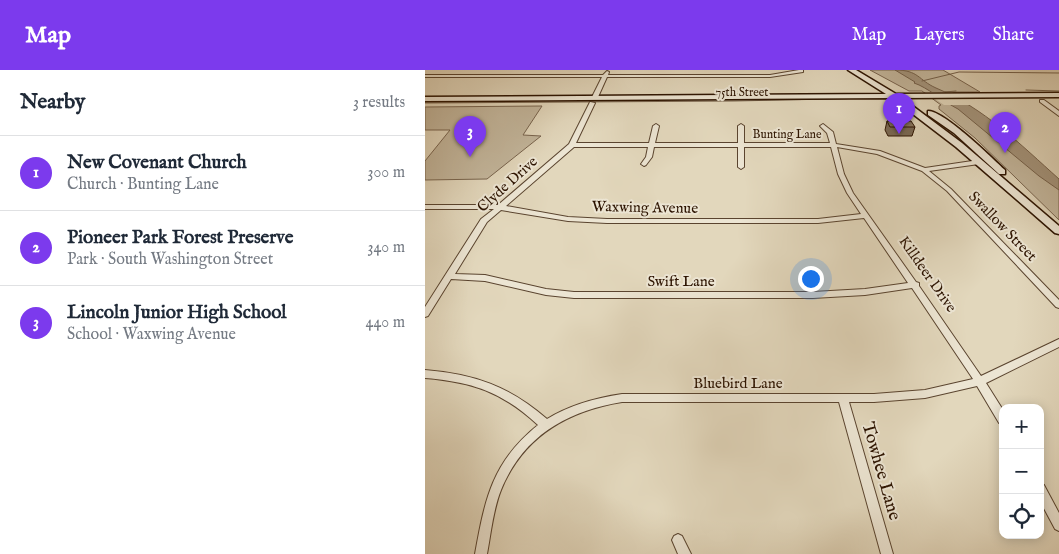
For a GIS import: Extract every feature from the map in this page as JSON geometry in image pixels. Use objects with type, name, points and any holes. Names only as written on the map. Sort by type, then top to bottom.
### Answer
[{"type":"main road","points":[[851,70],[895,96],[905,99]]},
{"type":"main road","points":[[864,70],[905,99],[1059,231]]},
{"type":"main road","points":[[870,96],[876,92],[871,82]]},
{"type":"main road","name":"75th Street","points":[[425,99],[905,99],[928,96],[1059,95]]},
{"type":"main road","name":"75th Street","points":[[425,104],[895,96]]},
{"type":"main road","name":"75th Street","points":[[905,99],[915,102],[1059,101]]},
{"type":"main road","points":[[915,102],[969,140],[1059,226]]},
{"type":"main road","points":[[934,114],[937,102]]},
{"type":"street","points":[[452,76],[458,70]]},
{"type":"street","name":"Clyde Drive","points":[[425,314],[484,221],[572,145],[608,70]]},
{"type":"street","points":[[425,76],[770,76],[801,71]]},
{"type":"street","points":[[1041,101],[1059,114]]},
{"type":"street","points":[[644,164],[649,157],[656,126]]},
{"type":"street","name":"Bunting Lane","points":[[741,126],[741,167]]},
{"type":"street","name":"Bunting Lane","points":[[823,126],[830,132],[833,145]]},
{"type":"street","name":"Bunting Lane","points":[[572,145],[833,145],[878,152],[924,170],[979,162]]},
{"type":"street","name":"Killdeer Drive","points":[[833,145],[842,178],[866,216],[916,284],[981,381],[999,413]]},
{"type":"street","name":"Swallow Street","points":[[924,170],[949,190],[1059,305]]},
{"type":"street","name":"Waxwing Avenue","points":[[425,207],[499,207],[568,219],[607,222],[818,221],[866,216]]},
{"type":"street","name":"Swift Lane","points":[[449,276],[485,278],[546,292],[574,295],[813,295],[865,292],[916,284]]},
{"type":"street","name":"Bluebird Lane","points":[[481,554],[491,504],[502,476],[516,453],[545,424],[563,413],[582,405],[610,399],[843,398],[925,394],[981,381],[1059,343]]},
{"type":"street","points":[[425,374],[454,376],[484,383],[513,398],[545,424]]},
{"type":"street","name":"Towhee Lane","points":[[843,398],[887,554]]},
{"type":"street","points":[[1043,494],[1059,525]]},
{"type":"street","points":[[678,540],[685,554]]},
{"type":"shaded area","points":[[870,70],[943,70],[980,92],[940,92],[1059,184],[1059,220],[975,138],[939,109],[941,105],[922,91],[909,91]]},
{"type":"shaded area","points":[[895,70],[903,70],[914,74],[986,116],[1059,179],[1059,190],[1039,176],[958,109]]},
{"type":"shaded area","points":[[878,98],[735,101],[425,103],[425,101]]},
{"type":"shaded area","points":[[542,106],[523,135],[541,136],[487,179],[425,180],[425,161],[450,130],[425,130],[425,107]]},
{"type":"pier","points":[[925,92],[952,92],[975,105],[944,105]]},
{"type":"building","points":[[887,121],[911,121],[915,127],[890,127]]},
{"type":"waterway","points":[[922,81],[959,72],[1059,73]]},
{"type":"waterway","points":[[1026,90],[1059,91]]},
{"type":"waterway","points":[[945,92],[956,91]]},
{"type":"place","name":"New Covenant Church","points":[[899,134]]},
{"type":"place","name":"Pioneer Park Forest Preserve","points":[[1005,153]]},
{"type":"place","name":"Lincoln Junior High School","points":[[470,157]]}]
